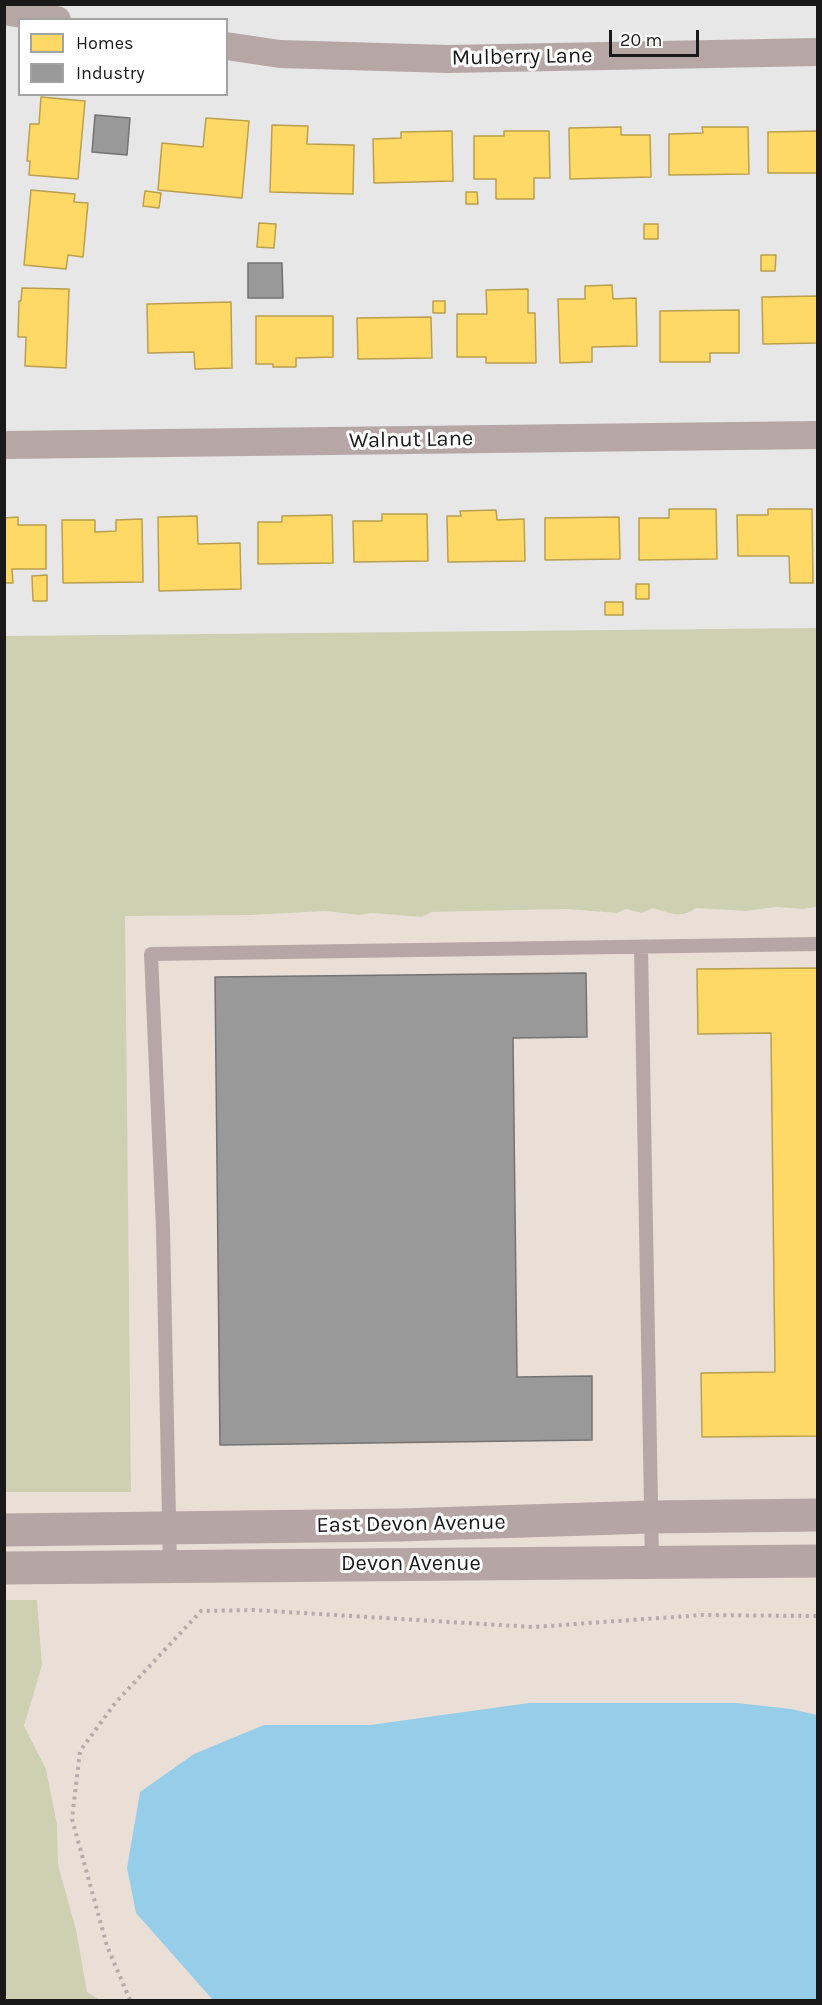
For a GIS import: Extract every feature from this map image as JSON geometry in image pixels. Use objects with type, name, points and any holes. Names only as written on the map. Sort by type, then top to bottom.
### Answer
[{"type":"main road","name":"East Devon Avenue","points":[[4,1530],[818,1515]]},
{"type":"main road","name":"Devon Avenue","points":[[4,1568],[818,1561]]},
{"type":"street","points":[[4,11],[45,18]]},
{"type":"street","name":"Mulberry Lane","points":[[228,46],[280,54],[448,59],[818,52]]},
{"type":"street","name":"Walnut Lane","points":[[4,445],[818,435]]},
{"type":"lane","points":[[170,1567],[163,1229],[151,954],[818,944]]},
{"type":"lane","points":[[641,947],[651,1562]]},
{"type":"path","points":[[130,2001],[107,1946],[72,1819],[80,1751],[116,1702],[201,1611],[252,1610],[533,1628],[702,1616],[818,1616]]},
{"type":"shaded area","points":[[652,907],[676,914],[687,914],[695,908],[746,911],[776,907],[803,909],[817,907],[817,2000],[100,2000],[87,1992],[76,1929],[58,1865],[57,1824],[46,1769],[24,1726],[42,1665],[37,1600],[5,1600],[5,1492],[131,1491],[124,915],[252,915],[325,911],[359,915],[371,913],[422,917],[431,912],[567,909],[616,913],[626,909],[642,913]]},
{"type":"green space","points":[[817,628],[817,907],[803,909],[776,907],[746,911],[696,908],[685,914],[669,913],[652,908],[642,913],[626,909],[616,913],[567,909],[431,912],[422,917],[371,913],[359,915],[325,911],[252,915],[125,916],[131,1492],[5,1492],[5,636]]},
{"type":"green space","points":[[5,1600],[37,1600],[42,1665],[24,1726],[46,1769],[57,1824],[58,1865],[76,1929],[87,1992],[100,2000],[5,2000]]},
{"type":"water","points":[[529,1703],[737,1703],[791,1709],[817,1715],[817,1999],[213,2000],[136,1913],[127,1868],[140,1792],[194,1754],[264,1725],[370,1725]]},
{"type":"building: Homes","points":[[41,97],[85,101],[78,179],[29,175],[30,161],[27,161],[30,124],[39,124]]},
{"type":"building: Homes","points":[[206,118],[249,121],[242,198],[158,190],[162,143],[203,147]]},
{"type":"building: Homes","points":[[272,125],[308,126],[307,144],[354,145],[353,194],[270,192]]},
{"type":"building: Homes","points":[[621,127],[621,135],[650,135],[651,177],[570,179],[569,128]]},
{"type":"building: Homes","points":[[702,127],[748,127],[749,174],[669,175],[669,134],[703,133]]},
{"type":"building: Homes","points":[[452,131],[453,181],[374,183],[373,139],[401,138],[401,132]]},
{"type":"building: Homes","points":[[504,131],[549,131],[550,178],[534,178],[534,199],[496,199],[496,179],[474,179],[474,136],[504,136]]},
{"type":"building: Homes","points":[[818,131],[818,173],[768,173],[768,132]]},
{"type":"building: Homes","points":[[31,190],[75,194],[74,202],[88,203],[83,257],[68,255],[66,269],[24,265]]},
{"type":"building: Homes","points":[[145,191],[161,193],[159,208],[143,206]]},
{"type":"building: Homes","points":[[466,192],[477,192],[478,204],[466,204]]},
{"type":"building: Homes","points":[[259,223],[276,224],[274,248],[257,247]]},
{"type":"building: Homes","points":[[644,224],[658,224],[658,239],[644,239]]},
{"type":"building: Homes","points":[[761,255],[776,255],[775,271],[761,271]]},
{"type":"building: Homes","points":[[612,285],[613,299],[636,298],[637,346],[592,347],[592,362],[560,363],[558,299],[585,299],[585,286]]},
{"type":"building: Homes","points":[[22,288],[69,289],[66,368],[25,366],[26,337],[18,337],[19,301],[21,301]]},
{"type":"building: Homes","points":[[528,289],[528,313],[535,313],[536,363],[486,363],[486,357],[457,357],[457,314],[487,314],[486,290]]},
{"type":"building: Homes","points":[[818,296],[818,343],[763,344],[762,297]]},
{"type":"building: Homes","points":[[433,301],[445,301],[445,313],[433,313]]},
{"type":"building: Homes","points":[[231,302],[232,368],[195,369],[194,352],[148,353],[147,304]]},
{"type":"building: Homes","points":[[739,310],[739,353],[710,353],[710,362],[660,362],[660,311]]},
{"type":"building: Homes","points":[[256,316],[333,316],[333,357],[296,358],[296,367],[256,364]]},
{"type":"building: Homes","points":[[431,317],[432,358],[358,359],[357,318]]},
{"type":"building: Homes","points":[[669,509],[716,509],[717,559],[639,560],[639,518],[669,518]]},
{"type":"building: Homes","points":[[768,509],[812,509],[813,583],[790,583],[789,556],[738,556],[737,515],[768,515]]},
{"type":"building: Homes","points":[[496,510],[497,520],[524,519],[525,561],[448,562],[447,516],[461,516],[460,511]]},
{"type":"building: Homes","points":[[382,514],[427,514],[428,561],[354,562],[353,521],[382,521]]},
{"type":"building: Homes","points":[[332,515],[333,563],[258,564],[258,522],[282,522],[282,516]]},
{"type":"building: Homes","points":[[197,516],[198,544],[240,543],[241,589],[159,591],[158,517]]},
{"type":"building: Homes","points":[[18,517],[18,525],[46,525],[46,569],[12,569],[13,583],[4,583],[4,518]]},
{"type":"building: Homes","points":[[619,517],[620,559],[545,560],[545,518]]},
{"type":"building: Homes","points":[[142,519],[143,582],[63,583],[62,520],[95,520],[95,532],[116,531],[116,520]]},
{"type":"building: Homes","points":[[47,575],[47,601],[33,601],[32,576]]},
{"type":"building: Homes","points":[[636,584],[649,584],[649,599],[636,599]]},
{"type":"building: Homes","points":[[605,602],[623,602],[623,615],[605,615]]},
{"type":"building: Homes","points":[[818,968],[818,1436],[702,1437],[701,1373],[775,1372],[771,1033],[698,1034],[697,969]]},
{"type":"building: Industry","points":[[95,115],[130,118],[127,155],[92,152]]},
{"type":"building: Industry","points":[[248,263],[282,263],[283,298],[248,298]]},
{"type":"building: Industry","points":[[586,973],[587,1037],[513,1038],[517,1377],[592,1376],[592,1440],[220,1445],[215,977]]}]
